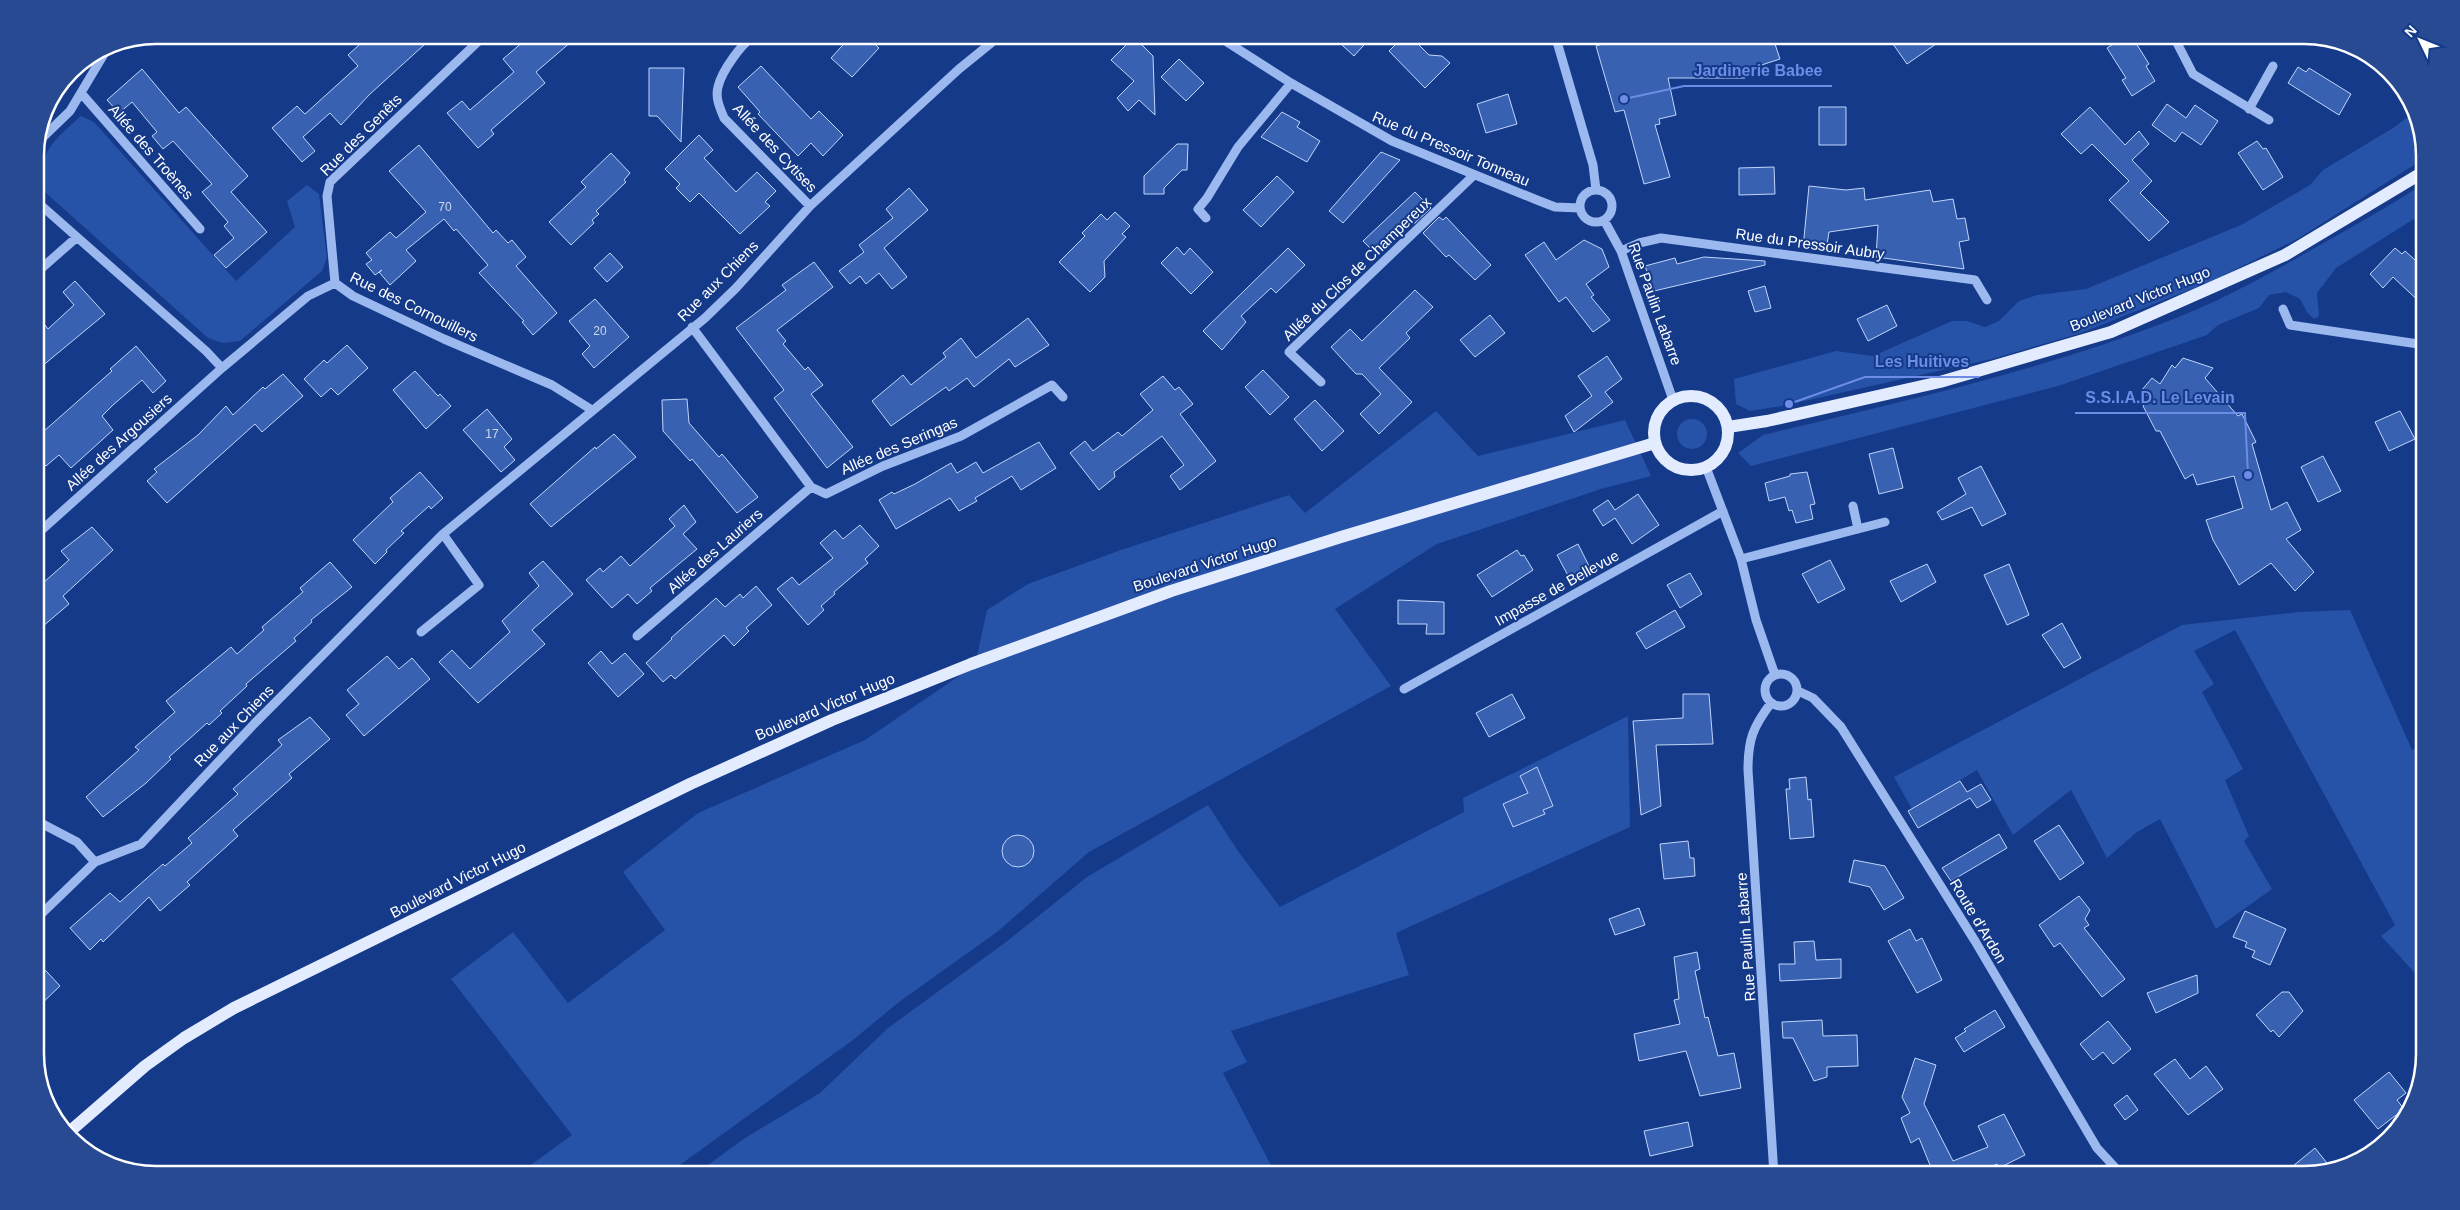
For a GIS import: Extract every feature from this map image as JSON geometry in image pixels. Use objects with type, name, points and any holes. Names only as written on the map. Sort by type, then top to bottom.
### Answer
[{"type":"main road","name":"Boulevard Victor Hugo","points":[[1728,427],[1767,421],[1940,382],[2044,354],[2111,332],[2285,255],[2416,176]]},
{"type":"main road","points":[[1685,396],[1700,396],[1711,401],[1723,413],[1728,427],[1726,446],[1718,459],[1706,467],[1687,470],[1670,464],[1661,456],[1655,442],[1654,431],[1657,418],[1663,408],[1673,400],[1685,396]]},
{"type":"main road","name":"Boulevard Victor Hugo","points":[[73,1129],[145,1066],[184,1038],[234,1008],[690,784],[832,720],[971,664],[1171,591],[1655,442]]},
{"type":"street","name":"Rue des Genêts","points":[[334,283],[327,196],[330,182],[476,44]]},
{"type":"street","name":"Allée des Cytises","points":[[745,44],[722,76],[717,88],[718,104],[724,118],[810,206]]},
{"type":"street","name":"Rue aux Chiens","points":[[44,911],[95,862],[141,844],[254,724],[443,534],[692,328],[736,288],[810,206],[990,44]]},
{"type":"street","name":"Rue du Pressoir Tonneau","points":[[1230,44],[1291,83],[1392,141],[1555,206],[1580,208]]},
{"type":"street","points":[[1558,44],[1593,165],[1596,190]]},
{"type":"street","points":[[2178,44],[2193,74],[2249,110],[2269,120]]},
{"type":"street","points":[[47,134],[70,111],[102,58]]},
{"type":"street","points":[[2249,110],[2273,66]]},
{"type":"street","points":[[1206,218],[1198,209],[1207,198],[1238,147],[1291,83]]},
{"type":"street","name":"Allée des Troènes","points":[[81,93],[200,229]]},
{"type":"street","name":"Allée du Clos de Champereux","points":[[1321,382],[1289,352],[1474,175]]},
{"type":"street","points":[[1596,190],[1605,193],[1611,202],[1610,212],[1604,220],[1589,221],[1580,208],[1582,198],[1585,194],[1596,190]]},
{"type":"street","points":[[44,208],[206,351],[222,368]]},
{"type":"street","name":"Rue Paulin Labarre","points":[[1604,220],[1621,251],[1673,400]]},
{"type":"street","points":[[44,266],[76,238]]},
{"type":"street","name":"Rue du Pressoir Aubry","points":[[1621,251],[1639,243],[1661,238],[1975,280],[1987,300]]},
{"type":"street","name":"Rue des Cornouillers","points":[[222,368],[308,296],[334,283],[353,296],[444,339],[552,385],[592,410]]},
{"type":"street","points":[[2283,309],[2290,325],[2416,344]]},
{"type":"street","points":[[692,328],[811,487]]},
{"type":"street","name":"Allée des Argousiers","points":[[44,528],[222,368]]},
{"type":"street","name":"Allée des Seringas","points":[[811,487],[826,494],[883,466],[961,436],[1052,385],[1063,397]]},
{"type":"street","points":[[1706,467],[1741,559],[1756,620],[1775,675]]},
{"type":"street","name":"Allée des Lauriers","points":[[637,636],[811,487]]},
{"type":"street","points":[[1853,506],[1858,529]]},
{"type":"street","name":"Impasse de Bellevue","points":[[1404,689],[1723,511]]},
{"type":"street","points":[[1741,559],[1886,522]]},
{"type":"street","points":[[421,632],[479,585],[443,534]]},
{"type":"street","points":[[1784,673],[1793,678],[1798,691],[1790,704],[1781,706],[1771,703],[1765,690],[1767,681],[1775,675],[1784,673]]},
{"type":"street","name":"Route d'Ardon","points":[[1798,691],[1813,698],[1841,727],[1975,941],[2097,1148],[2114,1166]]},
{"type":"street","name":"Rue Paulin Labarre","points":[[1771,703],[1752,730],[1748,747],[1748,770],[1773,1166]]},
{"type":"street","points":[[44,825],[77,842],[95,862]]},
{"type":"shaded area","points":[[81,116],[94,122],[236,281],[295,227],[287,201],[307,185],[319,194],[327,257],[322,271],[240,341],[222,343],[208,338],[46,193],[44,187],[44,159],[63,132]]},
{"type":"shaded area","points":[[2409,116],[2414,134],[2416,164],[2299,238],[2212,281],[2081,333],[1992,359],[1782,406],[1750,411],[1736,404],[1734,379],[1836,351],[1873,356],[1952,321],[1967,321],[1985,327],[1999,321],[2019,301],[2037,295],[2086,289],[2241,225],[2310,185],[2323,170],[2393,128]]},
{"type":"shaded area","points":[[2416,188],[2416,218],[2336,268],[2317,293],[2319,316],[2314,319],[2307,312],[2300,299],[2286,292],[2269,295],[2259,308],[2218,325],[2207,335],[2058,386],[1751,466],[1738,453],[1763,435],[1916,398],[2017,371],[2117,340],[2185,315],[2276,270]]},
{"type":"shaded area","points":[[1436,411],[1478,456],[1625,420],[1651,476],[1601,489],[1437,544],[1335,609],[1391,686],[1089,852],[997,932],[899,1002],[853,1040],[678,1166],[529,1166],[572,1135],[451,979],[513,932],[568,1003],[665,930],[623,872],[698,813],[865,740],[975,665],[987,610],[1028,584],[1121,550],[1289,495],[1305,513]]},
{"type":"shaded area","points":[[1692,419],[1703,423],[1707,434],[1703,445],[1692,449],[1681,445],[1677,434],[1681,423]]},
{"type":"shaded area","points":[[2350,610],[2412,750],[2416,748],[2416,974],[2381,936],[2395,925],[2235,630],[2194,651],[2214,684],[2202,692],[2243,769],[2225,780],[2249,836],[2244,841],[2272,889],[2216,929],[2160,819],[2137,832],[2107,858],[2071,790],[2013,835],[1977,770],[1912,809],[1894,777],[2182,625],[2299,612]]},
{"type":"shaded area","points":[[1628,716],[1630,827],[1396,933],[1409,975],[1231,1031],[1247,1062],[1223,1073],[1271,1166],[706,1166],[745,1138],[820,1093],[888,1028],[1006,942],[1087,877],[1208,805],[1238,851],[1280,907],[1464,812],[1463,798]]},
{"type":"building","points":[[360,44],[425,44],[370,94],[341,125],[330,113],[303,137],[315,151],[302,162],[272,128],[297,106],[305,114],[358,66],[348,55]]},
{"type":"building","points":[[520,44],[569,44],[536,72],[545,83],[491,130],[494,134],[478,148],[447,113],[462,101],[470,110],[514,72],[503,59]]},
{"type":"building","points":[[844,44],[875,44],[879,48],[852,77],[831,58]]},
{"type":"building","points":[[1127,44],[1141,44],[1153,56],[1155,115],[1139,100],[1128,111],[1117,98],[1134,81],[1111,60]]},
{"type":"building","points":[[1341,44],[1365,44],[1354,56]]},
{"type":"building","points":[[1396,44],[1418,44],[1429,55],[1442,56],[1450,63],[1425,88],[1389,51]]},
{"type":"building","points":[[1603,44],[1775,44],[1780,59],[1743,71],[1745,78],[1668,78],[1676,115],[1659,119],[1660,124],[1655,125],[1670,177],[1644,184],[1624,110],[1615,112],[1596,46]]},
{"type":"building","points":[[1893,44],[1936,44],[1907,64]]},
{"type":"building","points":[[2113,44],[2137,44],[2149,64],[2146,66],[2155,81],[2132,96],[2122,80],[2126,78],[2107,48]]},
{"type":"building","points":[[1179,59],[1204,83],[1186,101],[1161,77]]},
{"type":"building","points":[[761,66],[811,119],[819,111],[843,135],[823,156],[811,143],[798,156],[758,114],[760,112],[738,87]]},
{"type":"building","points":[[2298,67],[2306,72],[2309,68],[2351,94],[2339,115],[2288,83]]},
{"type":"building","points":[[649,68],[684,68],[681,142],[657,116],[649,116]]},
{"type":"building","points":[[142,69],[179,113],[186,107],[248,176],[231,192],[267,232],[226,268],[214,255],[234,238],[224,226],[228,222],[202,192],[212,184],[173,141],[163,149],[152,136],[157,132],[132,102],[119,113],[107,100]]},
{"type":"building","points":[[1508,94],[1517,124],[1486,133],[1477,104]]},
{"type":"building","points":[[2167,104],[2186,118],[2195,105],[2218,121],[2201,145],[2182,132],[2175,142],[2152,125]]},
{"type":"building","points":[[1819,107],[1846,107],[1846,145],[1819,145]]},
{"type":"building","points":[[2090,107],[2125,145],[2139,131],[2149,144],[2132,160],[2152,181],[2140,193],[2169,222],[2149,241],[2109,200],[2129,181],[2092,144],[2081,154],[2061,134]]},
{"type":"building","points":[[1282,112],[1300,122],[1297,127],[1320,141],[1307,162],[1261,137]]},
{"type":"building","points":[[699,135],[713,150],[704,158],[736,192],[757,172],[776,191],[765,202],[770,206],[740,234],[699,193],[690,202],[676,188],[680,184],[665,169]]},
{"type":"building","points":[[2257,141],[2263,149],[2266,148],[2283,177],[2263,190],[2238,153]]},
{"type":"building","points":[[1177,144],[1188,144],[1187,170],[1182,170],[1164,188],[1164,194],[1144,194],[1144,176]]},
{"type":"building","points":[[419,145],[493,233],[496,230],[508,243],[512,240],[526,257],[516,266],[557,313],[533,335],[522,322],[524,321],[479,273],[488,265],[456,229],[454,231],[444,219],[406,250],[416,261],[390,285],[379,272],[375,275],[366,264],[372,260],[366,253],[390,232],[396,238],[426,212],[389,171]]},
{"type":"building","points":[[1381,152],[1400,160],[1343,223],[1329,211]]},
{"type":"building","points":[[611,153],[630,173],[624,180],[626,182],[596,211],[599,214],[592,220],[594,223],[571,245],[549,222],[586,187],[581,182]]},
{"type":"building","points":[[1774,167],[1775,194],[1739,195],[1739,168]]},
{"type":"building","points":[[1277,176],[1294,192],[1261,227],[1243,210]]},
{"type":"building","points":[[1809,186],[1846,190],[1864,188],[1865,200],[1930,190],[1933,202],[1953,199],[1957,219],[1965,218],[1969,240],[1959,242],[1964,269],[1876,257],[1878,225],[1829,232],[1826,251],[1803,248]]},
{"type":"building","points":[[909,188],[928,210],[884,248],[907,277],[892,289],[879,273],[866,284],[860,276],[850,284],[839,271],[864,252],[859,245],[893,218],[886,209]]},
{"type":"building","points":[[1415,192],[1431,208],[1414,224],[1411,221],[1407,225],[1404,221],[1376,254],[1363,241]]},
{"type":"building","points":[[1115,212],[1130,226],[1122,234],[1126,237],[1104,261],[1105,277],[1090,292],[1059,262],[1085,236],[1082,233],[1101,214],[1107,220]]},
{"type":"building","points":[[1439,217],[1443,220],[1446,217],[1491,265],[1475,280],[1449,255],[1446,257],[1423,233]]},
{"type":"building","points":[[1584,240],[1602,249],[1609,267],[1586,284],[1594,295],[1591,297],[1610,320],[1593,332],[1566,297],[1559,302],[1525,255],[1544,242],[1556,260]]},
{"type":"building","points":[[1177,247],[1184,255],[1190,248],[1213,272],[1191,294],[1161,263]]},
{"type":"building","points":[[1288,248],[1305,265],[1276,293],[1271,288],[1241,316],[1246,322],[1222,350],[1203,331]]},
{"type":"building","points":[[2395,248],[2402,254],[2405,251],[2416,261],[2416,299],[2393,277],[2383,288],[2370,274]]},
{"type":"building","points":[[610,253],[623,267],[607,282],[594,268]]},
{"type":"building","points":[[1704,257],[1765,261],[1765,265],[1654,291],[1645,266],[1675,258],[1677,264]]},
{"type":"building","points":[[814,262],[833,287],[777,330],[786,341],[783,344],[805,370],[808,367],[823,385],[811,394],[853,447],[827,468],[774,398],[784,390],[736,328],[786,290],[782,285]]},
{"type":"building","points":[[75,281],[105,314],[44,365],[44,326],[48,329],[74,305],[63,292]]},
{"type":"building","points":[[1765,286],[1771,308],[1755,312],[1748,291]]},
{"type":"building","points":[[1415,290],[1433,307],[1406,333],[1410,338],[1379,368],[1412,402],[1379,434],[1360,414],[1381,394],[1362,374],[1356,374],[1331,347],[1350,329],[1362,341]]},
{"type":"building","points":[[595,299],[629,337],[594,368],[582,354],[590,346],[569,321]]},
{"type":"building","points":[[1887,305],[1897,326],[1868,341],[1857,319]]},
{"type":"building","points":[[1490,315],[1505,333],[1475,357],[1460,340]]},
{"type":"building","points":[[1028,318],[1049,345],[1015,367],[1009,359],[974,387],[967,378],[949,391],[946,387],[891,426],[872,401],[903,375],[911,385],[946,357],[943,353],[961,338],[976,358]]},
{"type":"building","points":[[347,345],[368,368],[338,395],[331,388],[321,397],[304,379],[324,360],[327,363]]},
{"type":"building","points":[[136,346],[166,381],[153,393],[142,380],[113,405],[102,416],[113,430],[71,468],[59,455],[46,466],[44,464],[44,431],[112,371],[110,369]]},
{"type":"building","points":[[1607,356],[1622,379],[1605,392],[1613,402],[1574,432],[1565,416],[1592,396],[1578,376]]},
{"type":"building","points":[[2183,358],[2213,368],[2205,378],[2238,416],[2242,414],[2256,442],[2252,444],[2271,510],[2287,502],[2301,530],[2286,539],[2314,572],[2295,591],[2271,563],[2239,585],[2213,540],[2206,520],[2243,508],[2234,476],[2197,485],[2193,474],[2185,479],[2160,431],[2156,431],[2143,406],[2150,398],[2141,391],[2152,378],[2160,384],[2172,365],[2175,368]]},
{"type":"building","points":[[1263,370],[1289,397],[1270,415],[1245,387]]},
{"type":"building","points":[[415,371],[438,396],[440,394],[451,406],[426,429],[393,390]]},
{"type":"building","points":[[283,374],[303,396],[262,432],[255,424],[167,503],[147,481],[157,472],[154,469],[198,435],[226,406],[233,415],[263,387],[265,389]]},
{"type":"building","points":[[1163,376],[1175,390],[1179,387],[1193,404],[1180,414],[1216,461],[1180,490],[1170,476],[1184,465],[1162,436],[1114,472],[1115,477],[1099,490],[1070,453],[1085,441],[1093,451],[1118,432],[1122,436],[1153,410],[1140,394]]},
{"type":"building","points":[[687,399],[689,423],[719,457],[722,454],[758,497],[737,513],[692,459],[690,461],[663,431],[662,400]]},
{"type":"building","points":[[1315,400],[1344,431],[1322,451],[1294,419]]},
{"type":"building","points":[[487,409],[512,439],[504,447],[515,460],[501,472],[463,430]]},
{"type":"building","points":[[2400,411],[2415,439],[2389,451],[2375,422]]},
{"type":"building","points":[[614,434],[636,457],[551,527],[530,504],[595,447],[596,449]]},
{"type":"building","points":[[1039,442],[1056,468],[1021,490],[1012,476],[975,498],[977,501],[959,511],[950,498],[896,529],[879,500],[892,492],[894,494],[915,484],[951,463],[957,473],[976,462],[983,473]]},
{"type":"building","points":[[1893,448],[1903,488],[1879,494],[1869,454]]},
{"type":"building","points":[[2323,456],[2341,491],[2318,502],[2301,467]]},
{"type":"building","points":[[1981,466],[2006,514],[1982,526],[1972,507],[1942,520],[1937,512],[1966,494],[1958,478]]},
{"type":"building","points":[[420,472],[443,498],[431,509],[429,506],[401,531],[404,533],[386,550],[387,552],[375,564],[353,540],[393,502],[390,498]]},
{"type":"building","points":[[1807,472],[1815,504],[1810,505],[1813,519],[1796,523],[1792,510],[1789,511],[1785,497],[1769,501],[1765,483],[1790,476],[1790,474]]},
{"type":"building","points":[[1638,494],[1659,525],[1632,544],[1615,518],[1603,526],[1593,510],[1608,500],[1615,510]]},
{"type":"building","points":[[684,505],[696,522],[683,534],[697,549],[650,588],[652,591],[637,604],[628,594],[612,608],[586,580],[600,568],[603,572],[621,556],[630,566],[675,526],[669,519]]},
{"type":"building","points":[[860,525],[879,546],[865,559],[868,563],[834,592],[835,594],[821,606],[824,610],[808,625],[777,589],[792,577],[799,585],[833,558],[820,543],[835,530],[843,539]]},
{"type":"building","points":[[92,527],[113,550],[63,596],[69,604],[44,625],[44,582],[69,560],[61,551]]},
{"type":"building","points":[[1578,544],[1592,572],[1572,583],[1557,555]]},
{"type":"building","points":[[1517,550],[1521,556],[1524,555],[1533,570],[1492,597],[1477,575]]},
{"type":"building","points":[[1830,560],[1845,589],[1818,603],[1802,574]]},
{"type":"building","points":[[543,561],[573,594],[532,630],[545,644],[478,703],[439,662],[452,650],[470,669],[510,632],[502,621],[539,586],[529,573]]},
{"type":"building","points":[[330,562],[352,587],[311,620],[312,622],[294,638],[296,641],[246,684],[247,686],[220,711],[222,713],[209,725],[207,723],[169,757],[171,759],[146,783],[103,817],[86,797],[139,750],[135,747],[175,712],[166,701],[231,647],[237,654],[264,630],[262,627],[303,592],[300,588]]},
{"type":"building","points":[[1927,564],[1936,582],[1901,602],[1890,581]]},
{"type":"building","points":[[2009,564],[2029,615],[2007,625],[1984,575]]},
{"type":"building","points":[[1690,573],[1702,594],[1680,608],[1667,585]]},
{"type":"building","points":[[756,586],[772,605],[746,628],[749,631],[734,646],[724,635],[675,679],[671,675],[663,682],[646,663],[716,598],[725,607],[740,594],[743,598]]},
{"type":"building","points":[[1398,600],[1444,602],[1444,634],[1426,634],[1427,624],[1398,624]]},
{"type":"building","points":[[1675,610],[1685,627],[1646,649],[1636,633]]},
{"type":"building","points":[[2062,623],[2081,658],[2064,668],[2042,635]]},
{"type":"building","points":[[601,651],[612,664],[625,653],[644,674],[618,697],[588,663]]},
{"type":"building","points":[[387,656],[399,669],[412,658],[430,679],[364,736],[346,715],[359,704],[347,690]]},
{"type":"building","points":[[1512,694],[1525,718],[1489,737],[1476,713]]},
{"type":"building","points":[[1683,694],[1709,694],[1713,744],[1656,745],[1661,806],[1641,815],[1633,721],[1683,718]]},
{"type":"building","points":[[310,717],[330,739],[289,774],[292,778],[233,830],[238,836],[187,882],[190,885],[160,911],[149,897],[103,942],[101,939],[90,950],[70,928],[110,893],[120,902],[163,864],[165,866],[192,843],[188,838],[238,794],[233,789],[282,745],[278,740]]},
{"type":"building","points":[[1537,767],[1553,806],[1543,810],[1545,814],[1513,827],[1503,804],[1528,793],[1520,776]]},
{"type":"building","points":[[1806,777],[1808,800],[1811,799],[1814,837],[1790,839],[1786,789],[1790,789],[1789,779]]},
{"type":"building","points":[[1960,781],[1967,792],[1981,784],[1991,800],[1977,808],[1970,798],[1918,828],[1908,811]]},
{"type":"building","points":[[2059,825],[2084,863],[2060,880],[2034,841]]},
{"type":"building","points":[[1999,834],[2007,848],[1951,881],[1942,868]]},
{"type":"building","points":[[1018,835],[1024,836],[1029,840],[1033,845],[1033,857],[1029,862],[1024,866],[1018,867],[1012,866],[1007,862],[1003,857],[1002,851],[1003,845],[1007,840],[1012,836]]},
{"type":"building","points":[[1688,841],[1690,858],[1694,858],[1695,876],[1664,879],[1660,844]]},
{"type":"building","points":[[1854,860],[1885,866],[1904,898],[1884,910],[1870,887],[1849,882]]},
{"type":"building","points":[[2079,896],[2090,910],[2085,919],[2089,925],[2084,928],[2125,979],[2102,997],[2060,943],[2054,947],[2039,925]]},
{"type":"building","points":[[1639,908],[1645,925],[1615,935],[1609,919]]},
{"type":"building","points":[[2245,911],[2286,929],[2270,965],[2252,957],[2255,951],[2245,947],[2247,942],[2233,937]]},
{"type":"building","points":[[1910,929],[1916,941],[1922,938],[1942,980],[1917,993],[1888,941]]},
{"type":"building","points":[[1814,941],[1816,960],[1841,959],[1841,978],[1780,981],[1779,964],[1795,964],[1794,942]]},
{"type":"building","points":[[1697,952],[1700,969],[1695,971],[1705,1018],[1708,1017],[1718,1056],[1734,1053],[1741,1088],[1700,1096],[1686,1051],[1639,1061],[1634,1034],[1680,1024],[1674,1000],[1679,999],[1674,957]]},
{"type":"building","points":[[44,969],[60,986],[44,1001]]},
{"type":"building","points":[[2197,975],[2198,993],[2156,1013],[2147,993]]},
{"type":"building","points":[[2282,992],[2289,992],[2303,1011],[2279,1037],[2273,1030],[2271,1032],[2256,1015]]},
{"type":"building","points":[[1995,1010],[2005,1027],[1964,1052],[1955,1038],[1966,1031],[1964,1029]]},
{"type":"building","points":[[1822,1020],[1823,1036],[1857,1035],[1858,1066],[1827,1067],[1827,1077],[1814,1081],[1793,1038],[1783,1038],[1782,1022]]},
{"type":"building","points":[[2108,1021],[2131,1049],[2113,1064],[2103,1052],[2093,1060],[2080,1044]]},
{"type":"building","points":[[1915,1058],[1936,1065],[1924,1104],[1953,1161],[1988,1147],[1978,1126],[2004,1114],[2025,1155],[2003,1166],[1998,1166],[1997,1164],[1992,1166],[1930,1166],[1919,1138],[1911,1143],[1901,1118],[1910,1113],[1902,1097]]},
{"type":"building","points":[[2175,1059],[2190,1079],[2206,1066],[2223,1089],[2188,1115],[2154,1074]]},
{"type":"building","points":[[2389,1072],[2406,1093],[2397,1100],[2403,1107],[2399,1113],[2378,1129],[2354,1100]]},
{"type":"building","points":[[2127,1095],[2138,1110],[2125,1120],[2114,1105]]},
{"type":"building","points":[[1688,1122],[1693,1146],[1650,1156],[1644,1131]]},
{"type":"building","points":[[2315,1148],[2327,1163],[2319,1165],[2293,1166]]},
{"type":"place","name":"Jardinerie Babee","points":[[1624,99]]},
{"type":"place","name":"Les Huitives","points":[[1789,404]]},
{"type":"place","name":"S.S.I.A.D. Le Levain","points":[[2248,475]]}]
